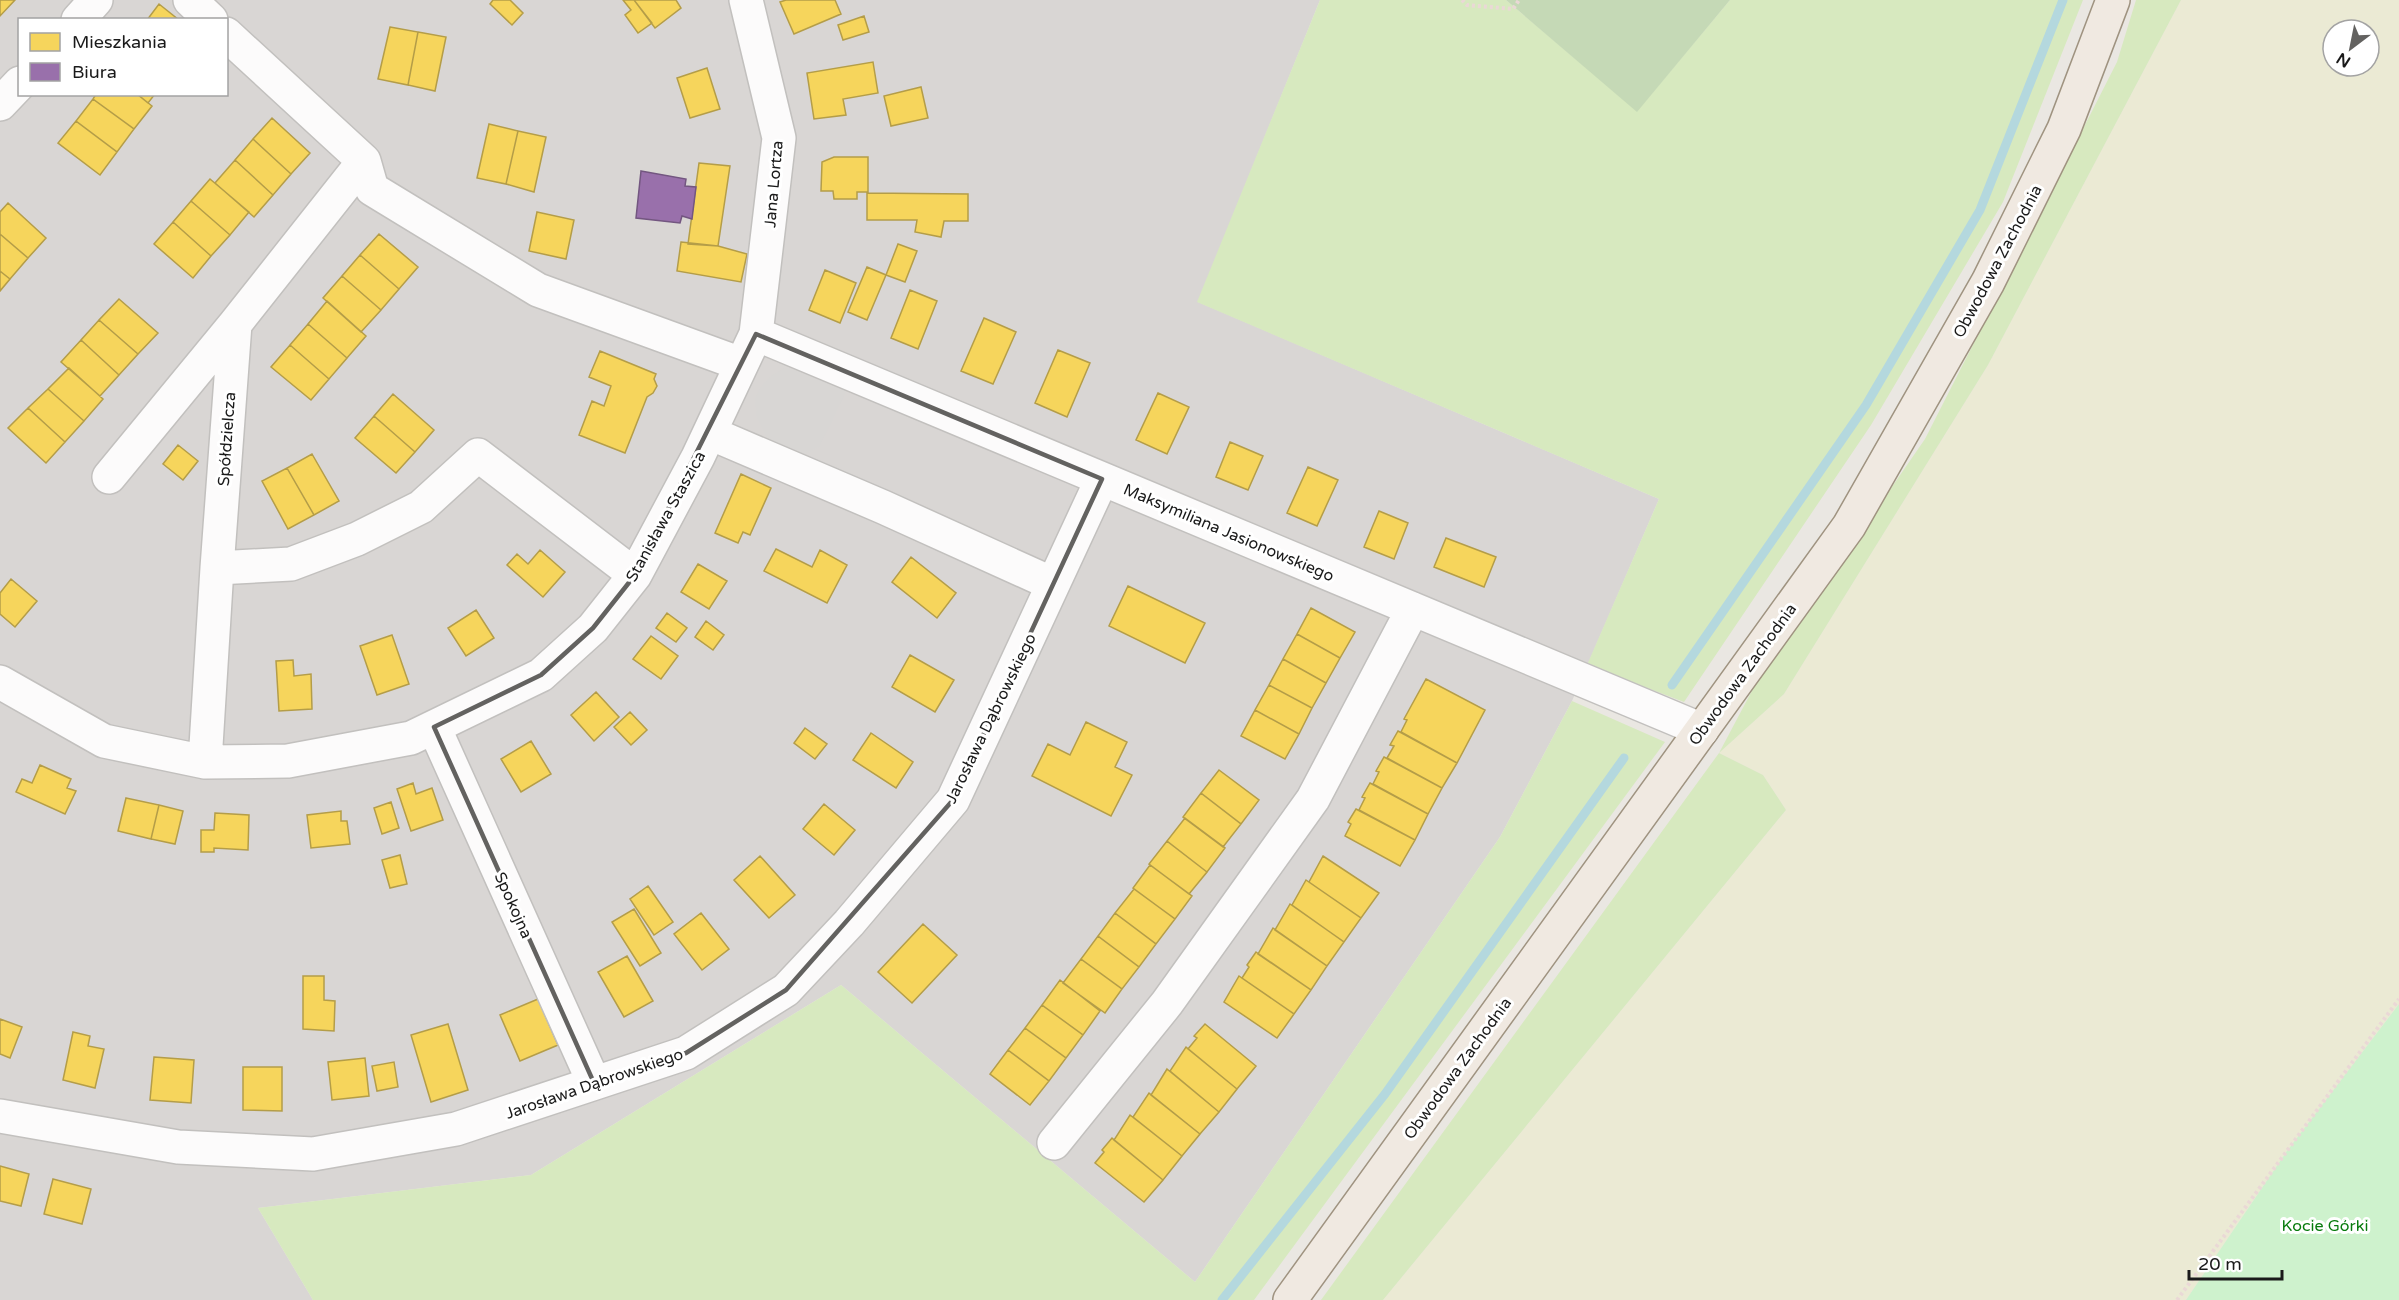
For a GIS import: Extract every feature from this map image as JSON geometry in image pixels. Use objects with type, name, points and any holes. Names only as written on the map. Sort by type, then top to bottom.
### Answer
[{"type":"main road","name":"Obwodowa Zachodnia","points":[[1290,1300],[1849,526],[1988,282],[2064,129],[2113,0]]},
{"type":"street","points":[[80,18],[96,0]]},
{"type":"street","points":[[190,0],[209,18]]},
{"type":"street","name":"Jana Lortza","points":[[746,0],[779,138],[756,334]]},
{"type":"street","points":[[228,36],[364,161],[372,189],[538,290],[741,364]]},
{"type":"street","points":[[0,104],[18,85]]},
{"type":"street","points":[[109,477],[235,324],[364,161]]},
{"type":"street","name":"Spółdzielcza","points":[[205,762],[235,324]]},
{"type":"street","name":"Stanisława Staszica","points":[[0,682],[104,741],[205,762],[288,761],[411,738],[541,675],[593,628],[635,575],[710,433],[756,334]]},
{"type":"street","name":"Maksymiliana Jasionowskiego","points":[[756,334],[1702,730]]},
{"type":"street","points":[[710,433],[883,507],[1053,584]]},
{"type":"street","points":[[217,568],[291,564],[357,539],[421,507],[478,455],[635,575]]},
{"type":"street","name":"Jarosława Dąbrowskiego","points":[[0,1116],[178,1147],[313,1154],[456,1129],[686,1053],[786,990],[849,923],[953,800],[1102,479]]},
{"type":"street","points":[[1054,1143],[1167,1003],[1313,799],[1413,609]]},
{"type":"street","name":"Spokojna","points":[[434,726],[594,1083]]},
{"type":"path","points":[[1462,0],[1467,5],[1513,9],[1519,0]]},
{"type":"path","points":[[2177,1300],[2399,999]]},
{"type":"highlighted area","points":[[756,334],[1102,479],[953,800],[786,990],[686,1053],[594,1083],[434,727],[541,675],[593,628],[635,575]]},
{"type":"shaded area","points":[[0,0],[1320,0],[1198,302],[1659,499],[1572,701],[1500,837],[1195,1282],[841,985],[531,1175],[258,1208],[313,1300],[0,1300]]},
{"type":"shaded area","points":[[800,367],[850,384],[819,447],[803,455],[794,456],[781,450],[767,437],[757,417],[755,399],[760,388],[771,376],[783,369]]},
{"type":"green space","points":[[1320,0],[1506,0],[1637,111],[1730,0],[2083,0],[2003,202],[1871,425],[1684,702],[1587,665],[1659,499],[1197,302]]},
{"type":"green space","points":[[1506,0],[1730,0],[1637,112]]},
{"type":"green space","points":[[2136,0],[2181,0],[1988,365],[1784,694],[1719,753],[1755,685],[1925,439],[2117,62]]},
{"type":"green space","points":[[2181,0],[2399,0],[2399,1004],[2287,1151],[2186,1300],[1383,1300],[1786,810],[1763,775],[1719,753],[1784,694],[1988,365]]},
{"type":"green space","points":[[1572,701],[1665,742],[1254,1300],[313,1300],[258,1208],[531,1175],[841,985],[1195,1282],[1500,837]]},
{"type":"green space","points":[[1719,753],[1763,775],[1786,810],[1383,1300],[1321,1300]]},
{"type":"green space","name":"Kocie Górki","points":[[2399,1004],[2399,1300],[2186,1300],[2287,1151]]},
{"type":"building: Mieszkania","points":[[0,0],[15,0],[0,16]]},
{"type":"building: Mieszkania","points":[[493,0],[510,0],[523,13],[512,25],[490,4]]},
{"type":"building: Mieszkania","points":[[623,0],[634,0],[652,23],[638,33],[625,15],[631,10]]},
{"type":"building: Mieszkania","points":[[634,0],[676,0],[681,8],[655,28]]},
{"type":"building: Mieszkania","points":[[835,0],[841,14],[794,34],[780,2]]},
{"type":"building: Mieszkania","points":[[159,4],[176,18],[148,18]]},
{"type":"building: Mieszkania","points":[[864,16],[869,32],[843,40],[838,25]]},
{"type":"building: Mieszkania","points":[[390,27],[418,32],[408,85],[378,79]]},
{"type":"building: Mieszkania","points":[[418,32],[446,37],[435,91],[408,85]]},
{"type":"building: Mieszkania","points":[[873,62],[878,93],[843,99],[846,115],[814,119],[807,73]]},
{"type":"building: Mieszkania","points":[[707,68],[720,109],[690,118],[677,78]]},
{"type":"building: Mieszkania","points":[[921,87],[928,118],[891,126],[884,96]]},
{"type":"building: Mieszkania","points":[[95,96],[140,96],[152,106],[134,129],[93,99]]},
{"type":"building: Mieszkania","points":[[139,96],[153,96],[148,103]]},
{"type":"building: Mieszkania","points":[[93,99],[134,129],[117,152],[76,121]]},
{"type":"building: Mieszkania","points":[[272,118],[310,153],[291,174],[253,139]]},
{"type":"building: Mieszkania","points":[[76,121],[117,152],[100,175],[58,143]]},
{"type":"building: Mieszkania","points":[[489,124],[518,131],[506,184],[477,178]]},
{"type":"building: Mieszkania","points":[[518,131],[546,137],[534,192],[506,184]]},
{"type":"building: Mieszkania","points":[[253,139],[291,174],[273,195],[235,160]]},
{"type":"building: Mieszkania","points":[[834,157],[868,157],[868,192],[857,192],[857,199],[834,199],[833,191],[821,191],[822,162]]},
{"type":"building: Mieszkania","points":[[235,160],[273,195],[254,217],[215,183]]},
{"type":"building: Mieszkania","points":[[699,163],[730,166],[718,246],[688,244]]},
{"type":"building: Mieszkania","points":[[210,179],[249,212],[230,235],[191,201]]},
{"type":"building: Mieszkania","points":[[867,193],[968,194],[968,221],[944,221],[941,237],[915,232],[917,220],[867,220]]},
{"type":"building: Mieszkania","points":[[191,201],[230,235],[211,256],[173,222]]},
{"type":"building: Mieszkania","points":[[8,203],[46,238],[28,258],[0,234],[0,212]]},
{"type":"building: Mieszkania","points":[[537,212],[574,220],[566,259],[529,251]]},
{"type":"building: Mieszkania","points":[[173,222],[211,256],[193,278],[154,244]]},
{"type":"building: Mieszkania","points":[[0,234],[28,258],[10,279],[0,271]]},
{"type":"building: Mieszkania","points":[[379,234],[418,267],[399,289],[360,255]]},
{"type":"building: Mieszkania","points":[[681,242],[718,246],[747,254],[741,282],[677,271]]},
{"type":"building: Mieszkania","points":[[898,244],[917,251],[905,282],[886,275]]},
{"type":"building: Mieszkania","points":[[360,255],[399,289],[381,310],[342,276]]},
{"type":"building: Mieszkania","points":[[867,267],[886,275],[867,320],[848,312]]},
{"type":"building: Mieszkania","points":[[825,270],[856,283],[840,323],[809,310]]},
{"type":"building: Mieszkania","points":[[0,271],[10,279],[0,291]]},
{"type":"building: Mieszkania","points":[[342,276],[381,310],[361,332],[323,298]]},
{"type":"building: Mieszkania","points":[[910,290],[937,301],[918,349],[891,338]]},
{"type":"building: Mieszkania","points":[[119,299],[158,333],[138,354],[99,320]]},
{"type":"building: Mieszkania","points":[[327,301],[366,336],[347,358],[308,324]]},
{"type":"building: Mieszkania","points":[[984,318],[1016,332],[993,384],[961,371]]},
{"type":"building: Mieszkania","points":[[99,320],[138,354],[119,375],[81,340]]},
{"type":"building: Mieszkania","points":[[308,324],[347,358],[329,379],[290,345]]},
{"type":"building: Mieszkania","points":[[81,340],[119,375],[100,396],[61,362]]},
{"type":"building: Mieszkania","points":[[290,345],[329,379],[311,400],[271,367]]},
{"type":"building: Mieszkania","points":[[1058,350],[1090,363],[1067,417],[1035,403]]},
{"type":"building: Mieszkania","points":[[600,351],[656,374],[654,379],[657,386],[647,397],[625,453],[579,435],[592,401],[604,406],[611,386],[589,377]]},
{"type":"building: Mieszkania","points":[[69,368],[103,399],[84,421],[48,389]]},
{"type":"building: Mieszkania","points":[[48,389],[84,421],[65,442],[28,408]]},
{"type":"building: Mieszkania","points":[[1158,393],[1189,407],[1167,454],[1136,440]]},
{"type":"building: Mieszkania","points":[[393,394],[434,430],[415,452],[374,416]]},
{"type":"building: Mieszkania","points":[[28,408],[65,442],[46,463],[8,428]]},
{"type":"building: Mieszkania","points":[[374,416],[415,452],[396,473],[355,438]]},
{"type":"building: Mieszkania","points":[[1230,442],[1263,456],[1248,490],[1216,477]]},
{"type":"building: Mieszkania","points":[[178,445],[198,461],[183,480],[163,464]]},
{"type":"building: Mieszkania","points":[[312,454],[339,501],[314,515],[287,468]]},
{"type":"building: Mieszkania","points":[[1308,467],[1338,480],[1317,526],[1287,513]]},
{"type":"building: Mieszkania","points":[[287,468],[314,515],[288,529],[262,481]]},
{"type":"building: Mieszkania","points":[[741,474],[771,488],[750,535],[743,532],[738,543],[715,533]]},
{"type":"building: Mieszkania","points":[[1379,511],[1408,523],[1394,559],[1364,547]]},
{"type":"building: Mieszkania","points":[[1446,538],[1496,557],[1484,587],[1434,567]]},
{"type":"building: Mieszkania","points":[[776,549],[812,567],[820,550],[847,565],[827,603],[764,571]]},
{"type":"building: Mieszkania","points":[[540,550],[565,572],[543,597],[507,565],[517,554],[528,564]]},
{"type":"building: Mieszkania","points":[[911,557],[956,593],[937,618],[892,582]]},
{"type":"building: Mieszkania","points":[[698,564],[727,581],[709,609],[681,592]]},
{"type":"building: Mieszkania","points":[[11,579],[37,601],[15,627],[0,614],[0,593]]},
{"type":"building: Mieszkania","points":[[1128,586],[1205,623],[1185,663],[1109,626]]},
{"type":"building: Mieszkania","points":[[1311,608],[1355,632],[1340,658],[1297,634]]},
{"type":"building: Mieszkania","points":[[476,610],[494,638],[466,656],[448,628]]},
{"type":"building: Mieszkania","points":[[667,613],[687,628],[676,642],[656,628]]},
{"type":"building: Mieszkania","points":[[706,621],[724,635],[713,650],[695,637]]},
{"type":"building: Mieszkania","points":[[1297,634],[1340,658],[1326,683],[1283,659]]},
{"type":"building: Mieszkania","points":[[392,635],[409,684],[377,695],[360,646]]},
{"type":"building: Mieszkania","points":[[651,636],[678,656],[661,679],[633,659]]},
{"type":"building: Mieszkania","points":[[910,655],[954,680],[935,712],[892,687]]},
{"type":"building: Mieszkania","points":[[1283,659],[1326,683],[1312,708],[1269,685]]},
{"type":"building: Mieszkania","points":[[293,660],[294,676],[311,674],[312,709],[279,711],[276,661]]},
{"type":"building: Mieszkania","points":[[1426,679],[1485,710],[1457,763],[1401,732],[1407,720],[1404,719]]},
{"type":"building: Mieszkania","points":[[1269,685],[1312,708],[1299,734],[1255,710]]},
{"type":"building: Mieszkania","points":[[596,692],[619,717],[594,741],[571,715]]},
{"type":"building: Mieszkania","points":[[1255,710],[1299,734],[1285,759],[1241,736]]},
{"type":"building: Mieszkania","points":[[630,712],[647,730],[631,745],[614,727]]},
{"type":"building: Mieszkania","points":[[1086,722],[1127,742],[1115,767],[1132,775],[1111,816],[1032,776],[1048,744],[1070,755]]},
{"type":"building: Mieszkania","points":[[805,728],[827,744],[815,759],[794,743]]},
{"type":"building: Mieszkania","points":[[1398,731],[1457,763],[1442,788],[1387,758],[1394,746],[1390,745]]},
{"type":"building: Mieszkania","points":[[871,733],[913,762],[896,788],[853,760]]},
{"type":"building: Mieszkania","points":[[531,741],[551,774],[521,792],[501,759]]},
{"type":"building: Mieszkania","points":[[1384,757],[1442,788],[1428,814],[1373,784],[1379,772],[1376,771]]},
{"type":"building: Mieszkania","points":[[40,765],[71,779],[67,788],[76,791],[65,814],[16,792],[22,779],[32,783]]},
{"type":"building: Mieszkania","points":[[1219,770],[1259,800],[1241,824],[1201,793]]},
{"type":"building: Mieszkania","points":[[413,783],[416,794],[432,788],[443,820],[411,831],[397,789]]},
{"type":"building: Mieszkania","points":[[1370,783],[1428,814],[1415,840],[1359,810],[1365,798],[1362,797]]},
{"type":"building: Mieszkania","points":[[1201,793],[1241,824],[1223,847],[1183,817]]},
{"type":"building: Mieszkania","points":[[126,798],[159,805],[151,839],[118,831]]},
{"type":"building: Mieszkania","points":[[391,802],[399,828],[382,834],[374,808]]},
{"type":"building: Mieszkania","points":[[824,804],[855,830],[834,855],[803,829]]},
{"type":"building: Mieszkania","points":[[159,805],[183,811],[175,844],[151,839]]},
{"type":"building: Mieszkania","points":[[1356,809],[1415,840],[1400,866],[1345,836],[1351,824],[1348,822]]},
{"type":"building: Mieszkania","points":[[341,811],[341,821],[347,821],[350,844],[311,848],[307,815]]},
{"type":"building: Mieszkania","points":[[215,813],[249,815],[248,850],[214,848],[214,852],[201,852],[201,830],[214,830]]},
{"type":"building: Mieszkania","points":[[1185,818],[1225,848],[1207,872],[1167,841]]},
{"type":"building: Mieszkania","points":[[1167,841],[1207,872],[1189,894],[1149,864]]},
{"type":"building: Mieszkania","points":[[400,855],[407,884],[390,888],[382,860]]},
{"type":"building: Mieszkania","points":[[760,856],[795,895],[769,918],[734,880]]},
{"type":"building: Mieszkania","points":[[1323,856],[1379,893],[1361,918],[1309,882]]},
{"type":"building: Mieszkania","points":[[1150,865],[1192,896],[1175,919],[1133,888]]},
{"type":"building: Mieszkania","points":[[1306,880],[1361,918],[1344,942],[1292,905]]},
{"type":"building: Mieszkania","points":[[648,886],[673,922],[654,935],[630,899]]},
{"type":"building: Mieszkania","points":[[1134,889],[1175,919],[1156,944],[1115,913]]},
{"type":"building: Mieszkania","points":[[1290,904],[1344,942],[1327,966],[1275,930]]},
{"type":"building: Mieszkania","points":[[634,909],[661,953],[640,966],[612,922]]},
{"type":"building: Mieszkania","points":[[701,913],[729,949],[702,970],[674,934]]},
{"type":"building: Mieszkania","points":[[1115,913],[1156,944],[1139,967],[1098,936]]},
{"type":"building: Mieszkania","points":[[923,924],[957,955],[912,1003],[878,972]]},
{"type":"building: Mieszkania","points":[[1273,928],[1327,966],[1311,990],[1258,954]]},
{"type":"building: Mieszkania","points":[[1098,936],[1139,967],[1122,989],[1081,959]]},
{"type":"building: Mieszkania","points":[[1256,952],[1311,990],[1294,1014],[1242,978]]},
{"type":"building: Mieszkania","points":[[627,956],[653,1001],[624,1017],[598,972]]},
{"type":"building: Mieszkania","points":[[1081,959],[1122,989],[1105,1013],[1063,983]]},
{"type":"building: Mieszkania","points":[[303,976],[324,976],[324,1000],[335,1001],[334,1031],[303,1029]]},
{"type":"building: Mieszkania","points":[[1239,976],[1294,1014],[1277,1038],[1224,1002]]},
{"type":"building: Mieszkania","points":[[1060,980],[1100,1011],[1083,1035],[1042,1005]]},
{"type":"building: Mieszkania","points":[[538,999],[558,1045],[520,1061],[500,1015]]},
{"type":"building: Mieszkania","points":[[1042,1005],[1083,1035],[1066,1058],[1025,1028]]},
{"type":"building: Mieszkania","points":[[0,1019],[22,1027],[10,1058],[0,1054]]},
{"type":"building: Mieszkania","points":[[448,1024],[468,1090],[431,1102],[411,1035]]},
{"type":"building: Mieszkania","points":[[1205,1024],[1256,1066],[1237,1089],[1188,1049],[1197,1038],[1194,1036]]},
{"type":"building: Mieszkania","points":[[1025,1028],[1066,1058],[1049,1081],[1008,1050]]},
{"type":"building: Mieszkania","points":[[73,1032],[90,1036],[88,1046],[104,1049],[95,1088],[63,1080]]},
{"type":"building: Mieszkania","points":[[1186,1047],[1237,1089],[1219,1112],[1170,1071]]},
{"type":"building: Mieszkania","points":[[1008,1050],[1049,1081],[1030,1105],[990,1074]]},
{"type":"building: Mieszkania","points":[[154,1057],[194,1060],[191,1103],[150,1100]]},
{"type":"building: Mieszkania","points":[[365,1058],[369,1096],[332,1100],[328,1062]]},
{"type":"building: Mieszkania","points":[[394,1062],[398,1087],[377,1091],[372,1066]]},
{"type":"building: Mieszkania","points":[[243,1067],[282,1067],[282,1111],[243,1110]]},
{"type":"building: Mieszkania","points":[[1167,1069],[1219,1112],[1200,1134],[1151,1095]]},
{"type":"building: Mieszkania","points":[[1149,1093],[1200,1134],[1182,1156],[1133,1117]]},
{"type":"building: Mieszkania","points":[[1130,1115],[1182,1156],[1163,1180],[1114,1140]]},
{"type":"building: Mieszkania","points":[[1112,1138],[1163,1180],[1144,1202],[1095,1163]]},
{"type":"building: Mieszkania","points":[[0,1166],[29,1174],[21,1206],[0,1201]]},
{"type":"building: Mieszkania","points":[[53,1179],[91,1189],[82,1224],[44,1214]]},
{"type":"building: Biura","points":[[641,171],[686,179],[685,186],[696,187],[692,219],[682,216],[680,223],[636,218]]},
{"type":"waterway","points":[[1672,685],[1866,405],[1980,210],[2063,0]]},
{"type":"waterway","points":[[1222,1300],[1385,1094],[1624,758]]}]
